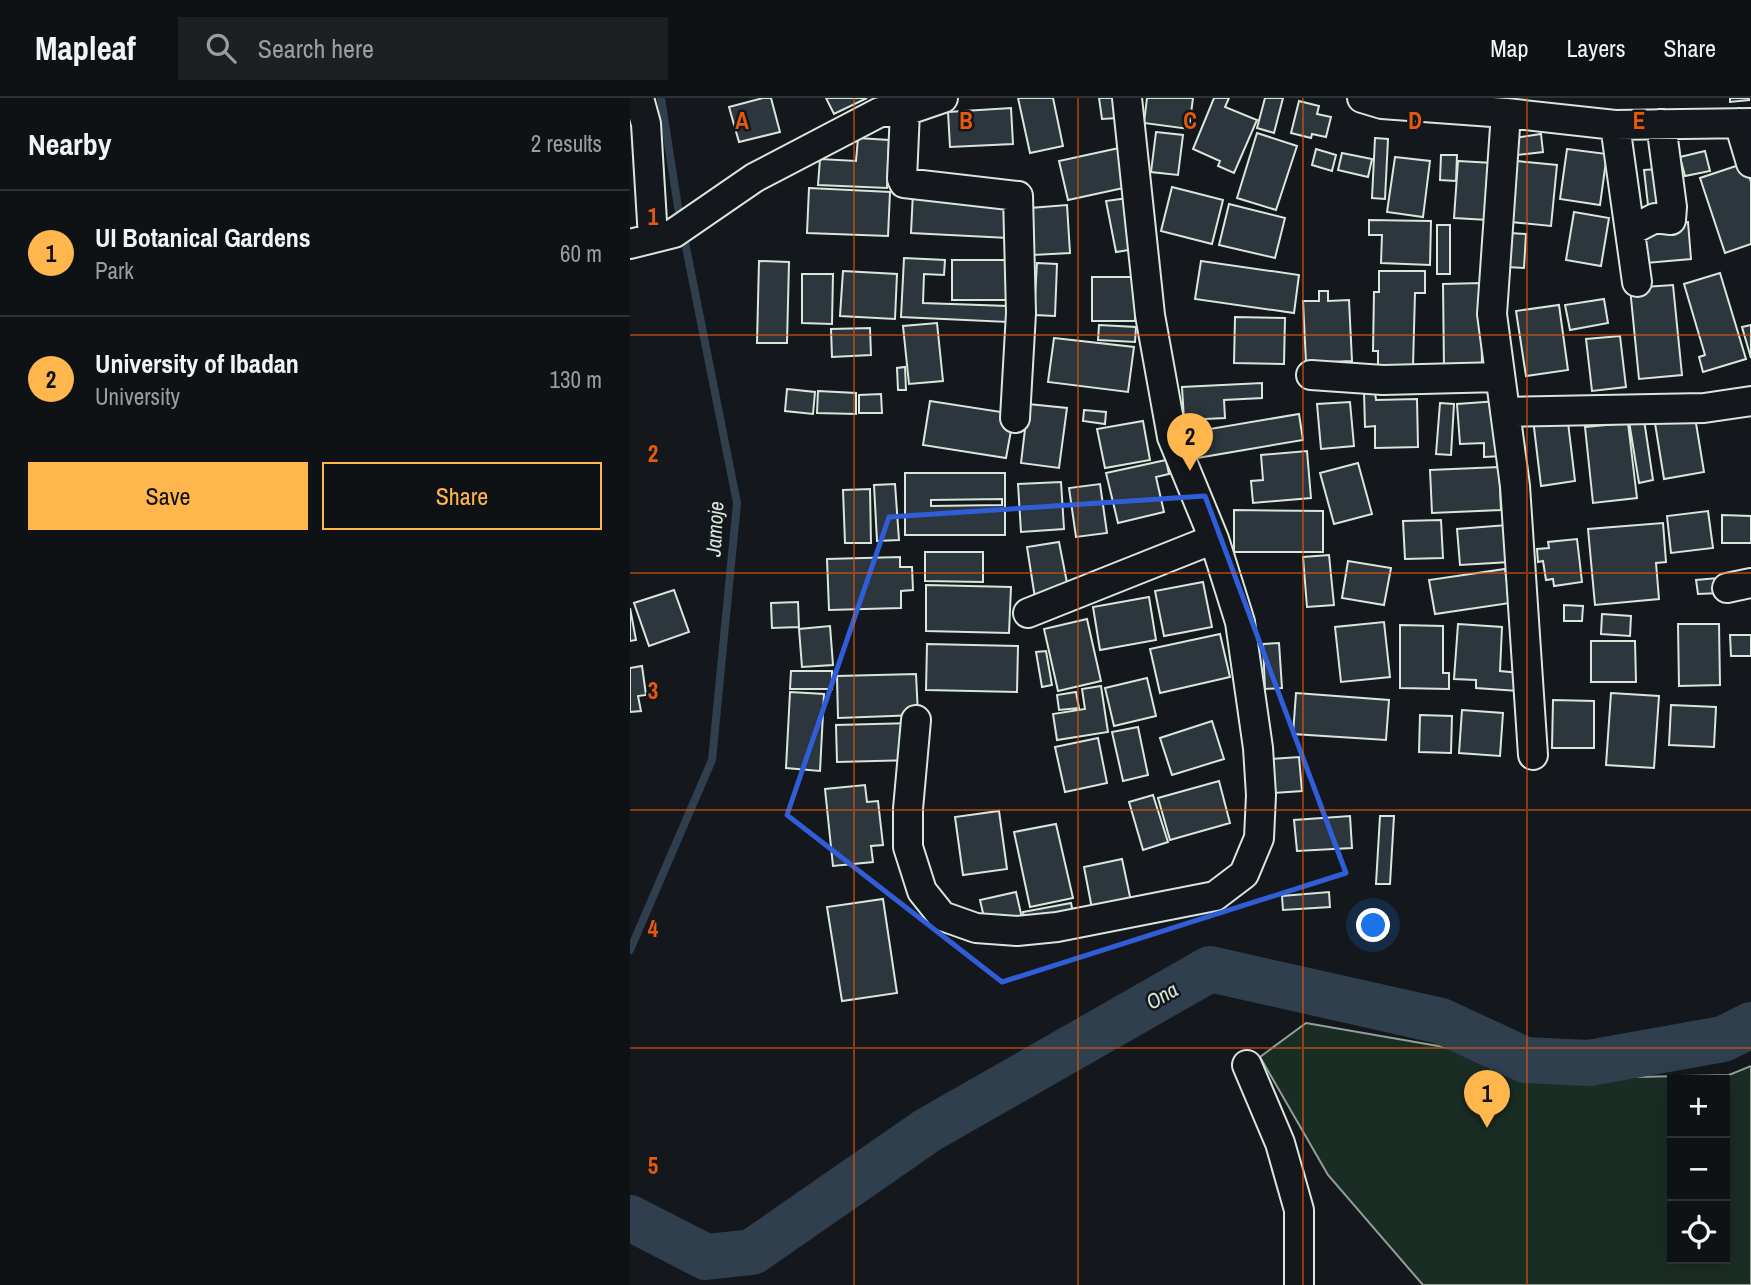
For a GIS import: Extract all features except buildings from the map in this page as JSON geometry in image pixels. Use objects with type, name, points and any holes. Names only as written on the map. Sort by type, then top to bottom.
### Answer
[{"type":"street","points":[[639,98],[646,124],[641,241],[674,233],[754,178],[887,107],[943,98]]},
{"type":"street","points":[[916,720],[908,809],[908,847],[922,891],[942,916],[976,928],[1017,930],[1071,925],[1215,896],[1244,874],[1259,838],[1261,795],[1254,712],[1240,622],[1214,539],[1172,437],[1150,315],[1128,98]]},
{"type":"street","points":[[1363,98],[1382,104],[1473,104],[1506,113],[1615,125],[1745,123],[1751,163]]},
{"type":"street","points":[[887,107],[905,183],[1018,196],[1021,313],[1015,418]]},
{"type":"street","points":[[1506,113],[1492,314],[1515,486],[1533,755]]},
{"type":"street","points":[[1630,231],[1655,218],[1671,220],[1672,207],[1661,124]]},
{"type":"street","points":[[1615,125],[1637,282]]},
{"type":"street","points":[[1621,164],[1665,159]]},
{"type":"street","points":[[1311,375],[1383,380],[1500,377]]},
{"type":"street","points":[[1505,412],[1704,408],[1751,401]]},
{"type":"street","points":[[1028,614],[1214,539]]},
{"type":"street","points":[[1247,1065],[1280,1143],[1299,1210],[1299,1285]]},
{"type":"highlighted area","points":[[1205,496],[1346,873],[1002,982],[787,815],[889,517]]},
{"type":"green space","points":[[1306,1023],[1444,1047],[1548,1069],[1635,1077],[1667,1076],[1667,1264],[1730,1264],[1729,1075],[1751,1066],[1751,1285],[1423,1285],[1328,1175],[1260,1057]]},
{"type":"waterway","name":"Jamoje","points":[[630,950],[712,760],[737,503],[678,207],[661,98]]},
{"type":"waterway","name":"Ona","points":[[630,1218],[706,1257],[752,1252],[928,1130],[1210,969],[1441,1021],[1525,1060],[1589,1063],[1723,1039],[1751,1025]]},
{"type":"place","name":"University of Ibadan","points":[[1190,471]]},
{"type":"place","name":"UI Botanical Gardens","points":[[1487,1128]]}]
